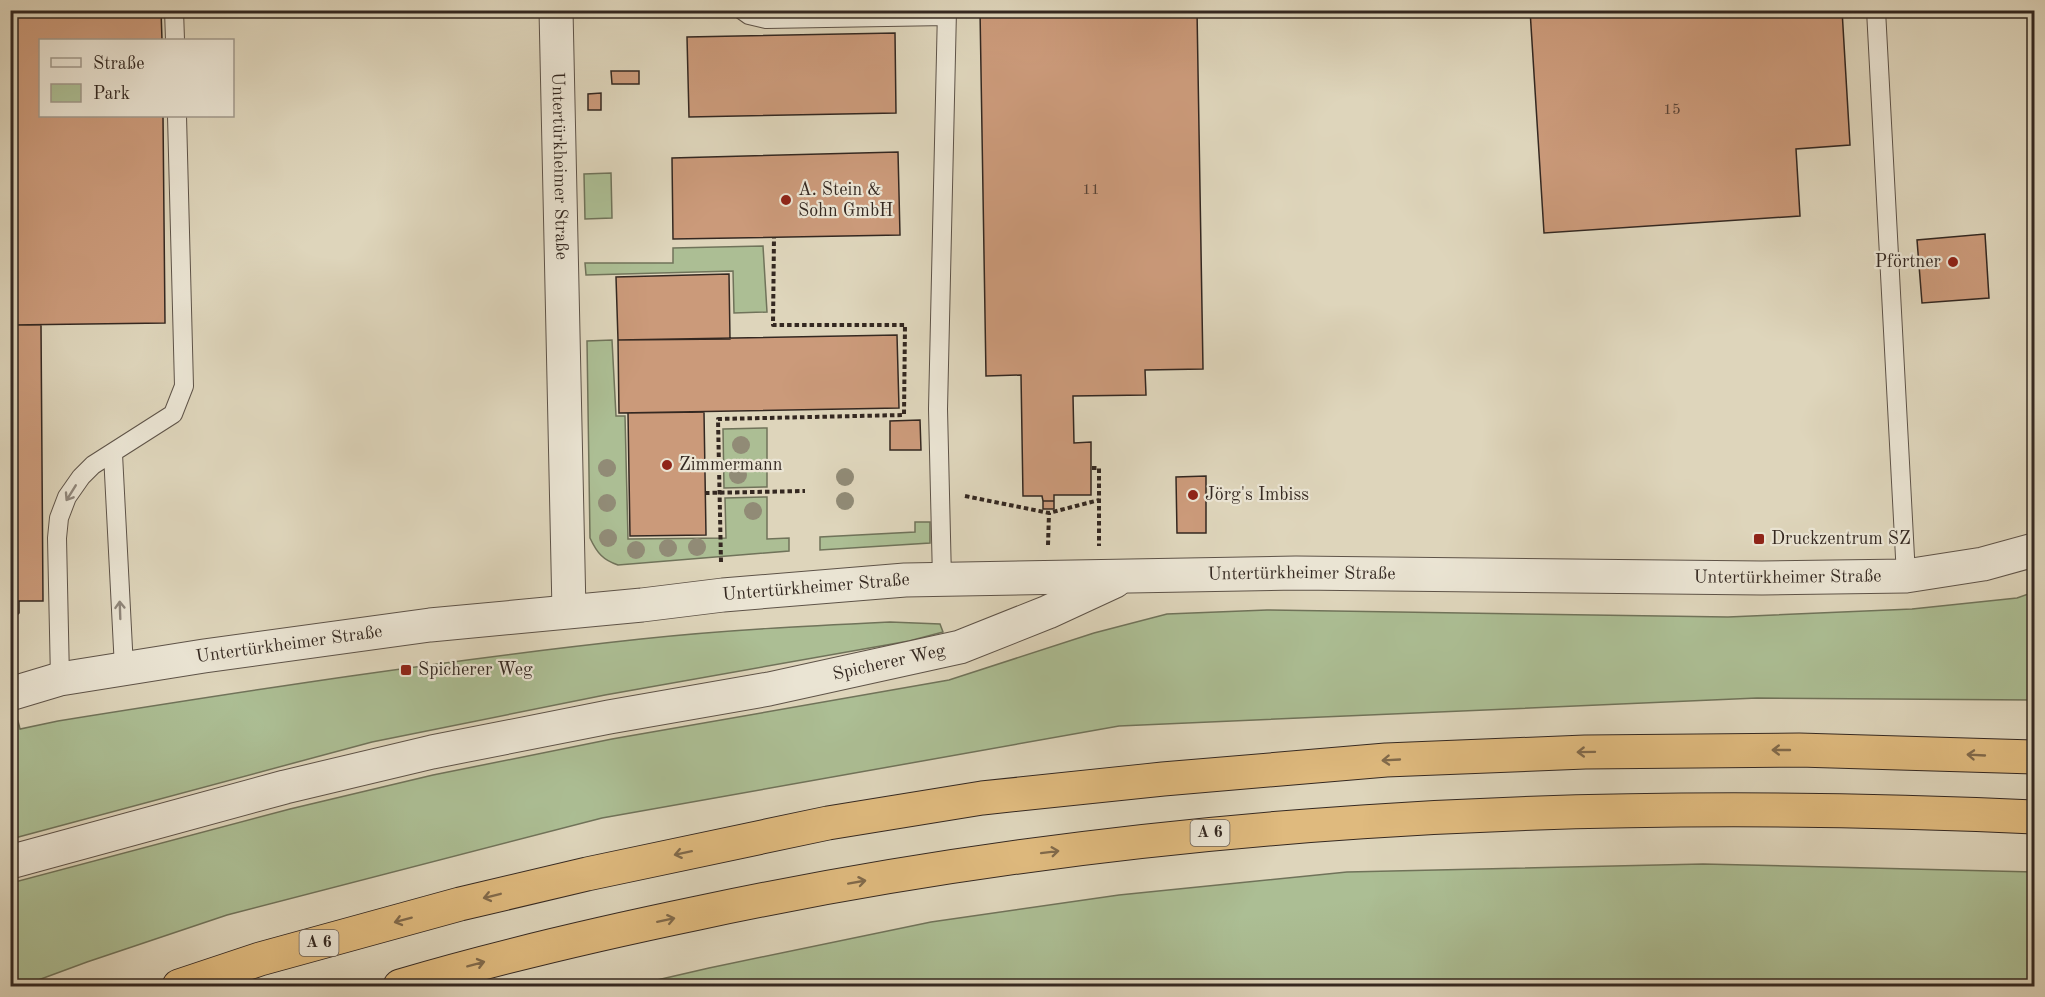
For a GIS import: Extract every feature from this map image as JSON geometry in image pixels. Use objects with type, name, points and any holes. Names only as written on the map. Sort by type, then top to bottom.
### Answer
[{"type":"highway","name":"A 6","points":[[180,987],[271,956],[459,904],[587,874],[817,826],[982,798],[1163,779],[1386,760],[1585,752],[1799,750],[2034,757]]},
{"type":"highway","name":"A 6","points":[[400,987],[478,963],[606,932],[759,900],[996,859],[1168,837],[1380,819],[1602,810],[1808,809],[2034,816]]},
{"type":"street","name":"Untertürkheimer Straße","points":[[556,10],[569,611]]},
{"type":"street","name":"Untertürkheimer Straße","points":[[10,694],[60,679],[124,668],[408,627],[829,586],[942,579],[1296,573],[1762,578],[1906,576],[1983,564],[2034,550]]},
{"type":"street","name":"Spicherer Weg","points":[[10,862],[285,787],[432,752],[609,717],[769,689],[960,647],[1048,612],[1125,577]]},
{"type":"lane","points":[[174,10],[175,39]]},
{"type":"lane","points":[[742,10],[749,15],[766,19],[947,13],[938,409],[942,579]]},
{"type":"lane","points":[[1876,10],[1906,576]]},
{"type":"lane","points":[[60,679],[57,557],[59,518],[67,497],[93,465],[173,414],[184,386],[177,117]]},
{"type":"lane","points":[[113,454],[124,668]]},
{"type":"path","points":[[720,557],[718,419],[904,415],[905,325],[773,325],[774,237]]},
{"type":"path","points":[[1092,468],[1099,468],[1098,539]]},
{"type":"path","points":[[705,493],[805,491]]},
{"type":"path","points":[[940,492],[1049,513],[1099,500]]},
{"type":"path","points":[[1048,540],[1049,513]]},
{"type":"green space","points":[[611,173],[612,218],[585,219],[584,174]]},
{"type":"green space","points":[[763,246],[767,312],[734,313],[733,271],[586,275],[585,263],[673,263],[673,248]]},
{"type":"green space","points":[[612,340],[616,416],[625,416],[628,539],[726,538],[725,498],[767,497],[767,539],[789,538],[789,551],[618,565],[608,561],[598,552],[590,538],[587,341]]},
{"type":"green space","points":[[767,428],[767,487],[724,488],[723,429]]},
{"type":"green space","points":[[915,522],[930,522],[930,543],[820,550],[820,537],[915,532]]},
{"type":"green space","points":[[2034,592],[2034,700],[1757,698],[1119,726],[602,818],[227,915],[22,986],[11,986],[11,883],[290,809],[433,775],[612,739],[949,680],[1094,633],[1167,614],[1267,610],[1728,617],[1912,609],[2017,598]]},
{"type":"green space","points":[[890,622],[940,624],[943,632],[909,641],[605,695],[372,742],[11,839],[11,723],[18,721],[20,729],[276,687],[568,647],[703,633]]},
{"type":"green space","points":[[1703,864],[2034,872],[2034,986],[631,986],[931,922],[1119,895],[1347,872]]},
{"type":"building","points":[[10,10],[161,10],[162,39],[39,39],[39,117],[163,117],[165,323],[10,325]]},
{"type":"building","points":[[980,10],[1197,10],[1203,369],[1145,370],[1146,395],[1073,396],[1074,443],[1091,442],[1091,495],[1054,495],[1054,501],[1043,501],[1042,496],[1023,496],[1021,375],[986,376]]},
{"type":"building","points":[[1530,10],[1842,10],[1850,145],[1796,149],[1800,216],[1544,233]]},
{"type":"building","points":[[895,33],[896,113],[689,117],[687,37]]},
{"type":"building","points":[[611,71],[639,71],[639,84],[612,84]]},
{"type":"building","points":[[601,93],[601,110],[588,110],[588,94]]},
{"type":"building","points":[[898,152],[900,235],[673,239],[672,158]]},
{"type":"building","name":"Pförtner","points":[[1985,234],[1989,298],[1922,303],[1917,240]]},
{"type":"building","points":[[729,274],[730,339],[618,340],[616,277]]},
{"type":"building","points":[[10,325],[41,325],[43,601],[19,601],[19,613],[10,622]]},
{"type":"building","points":[[897,335],[899,408],[619,413],[618,340]]},
{"type":"building","name":"Zimmermann","points":[[704,412],[706,535],[630,536],[628,413]]},
{"type":"building","points":[[920,420],[921,450],[890,450],[890,421]]},
{"type":"building","points":[[1206,476],[1206,533],[1177,533],[1176,477]]},
{"type":"building","points":[[1043,501],[1054,501],[1054,509],[1043,509]]},
{"type":"place","name":"A. Stein & Sohn GmbH","points":[[786,200]]},
{"type":"place","name":"Pförtner","points":[[1953,262]]},
{"type":"place","name":"Zimmermann","points":[[667,465]]},
{"type":"place","name":"Jörg's Imbiss","points":[[1193,495]]},
{"type":"place","name":"Druckzentrum SZ","points":[[1759,539]]},
{"type":"place","name":"Spicherer Weg","points":[[406,670]]}]
